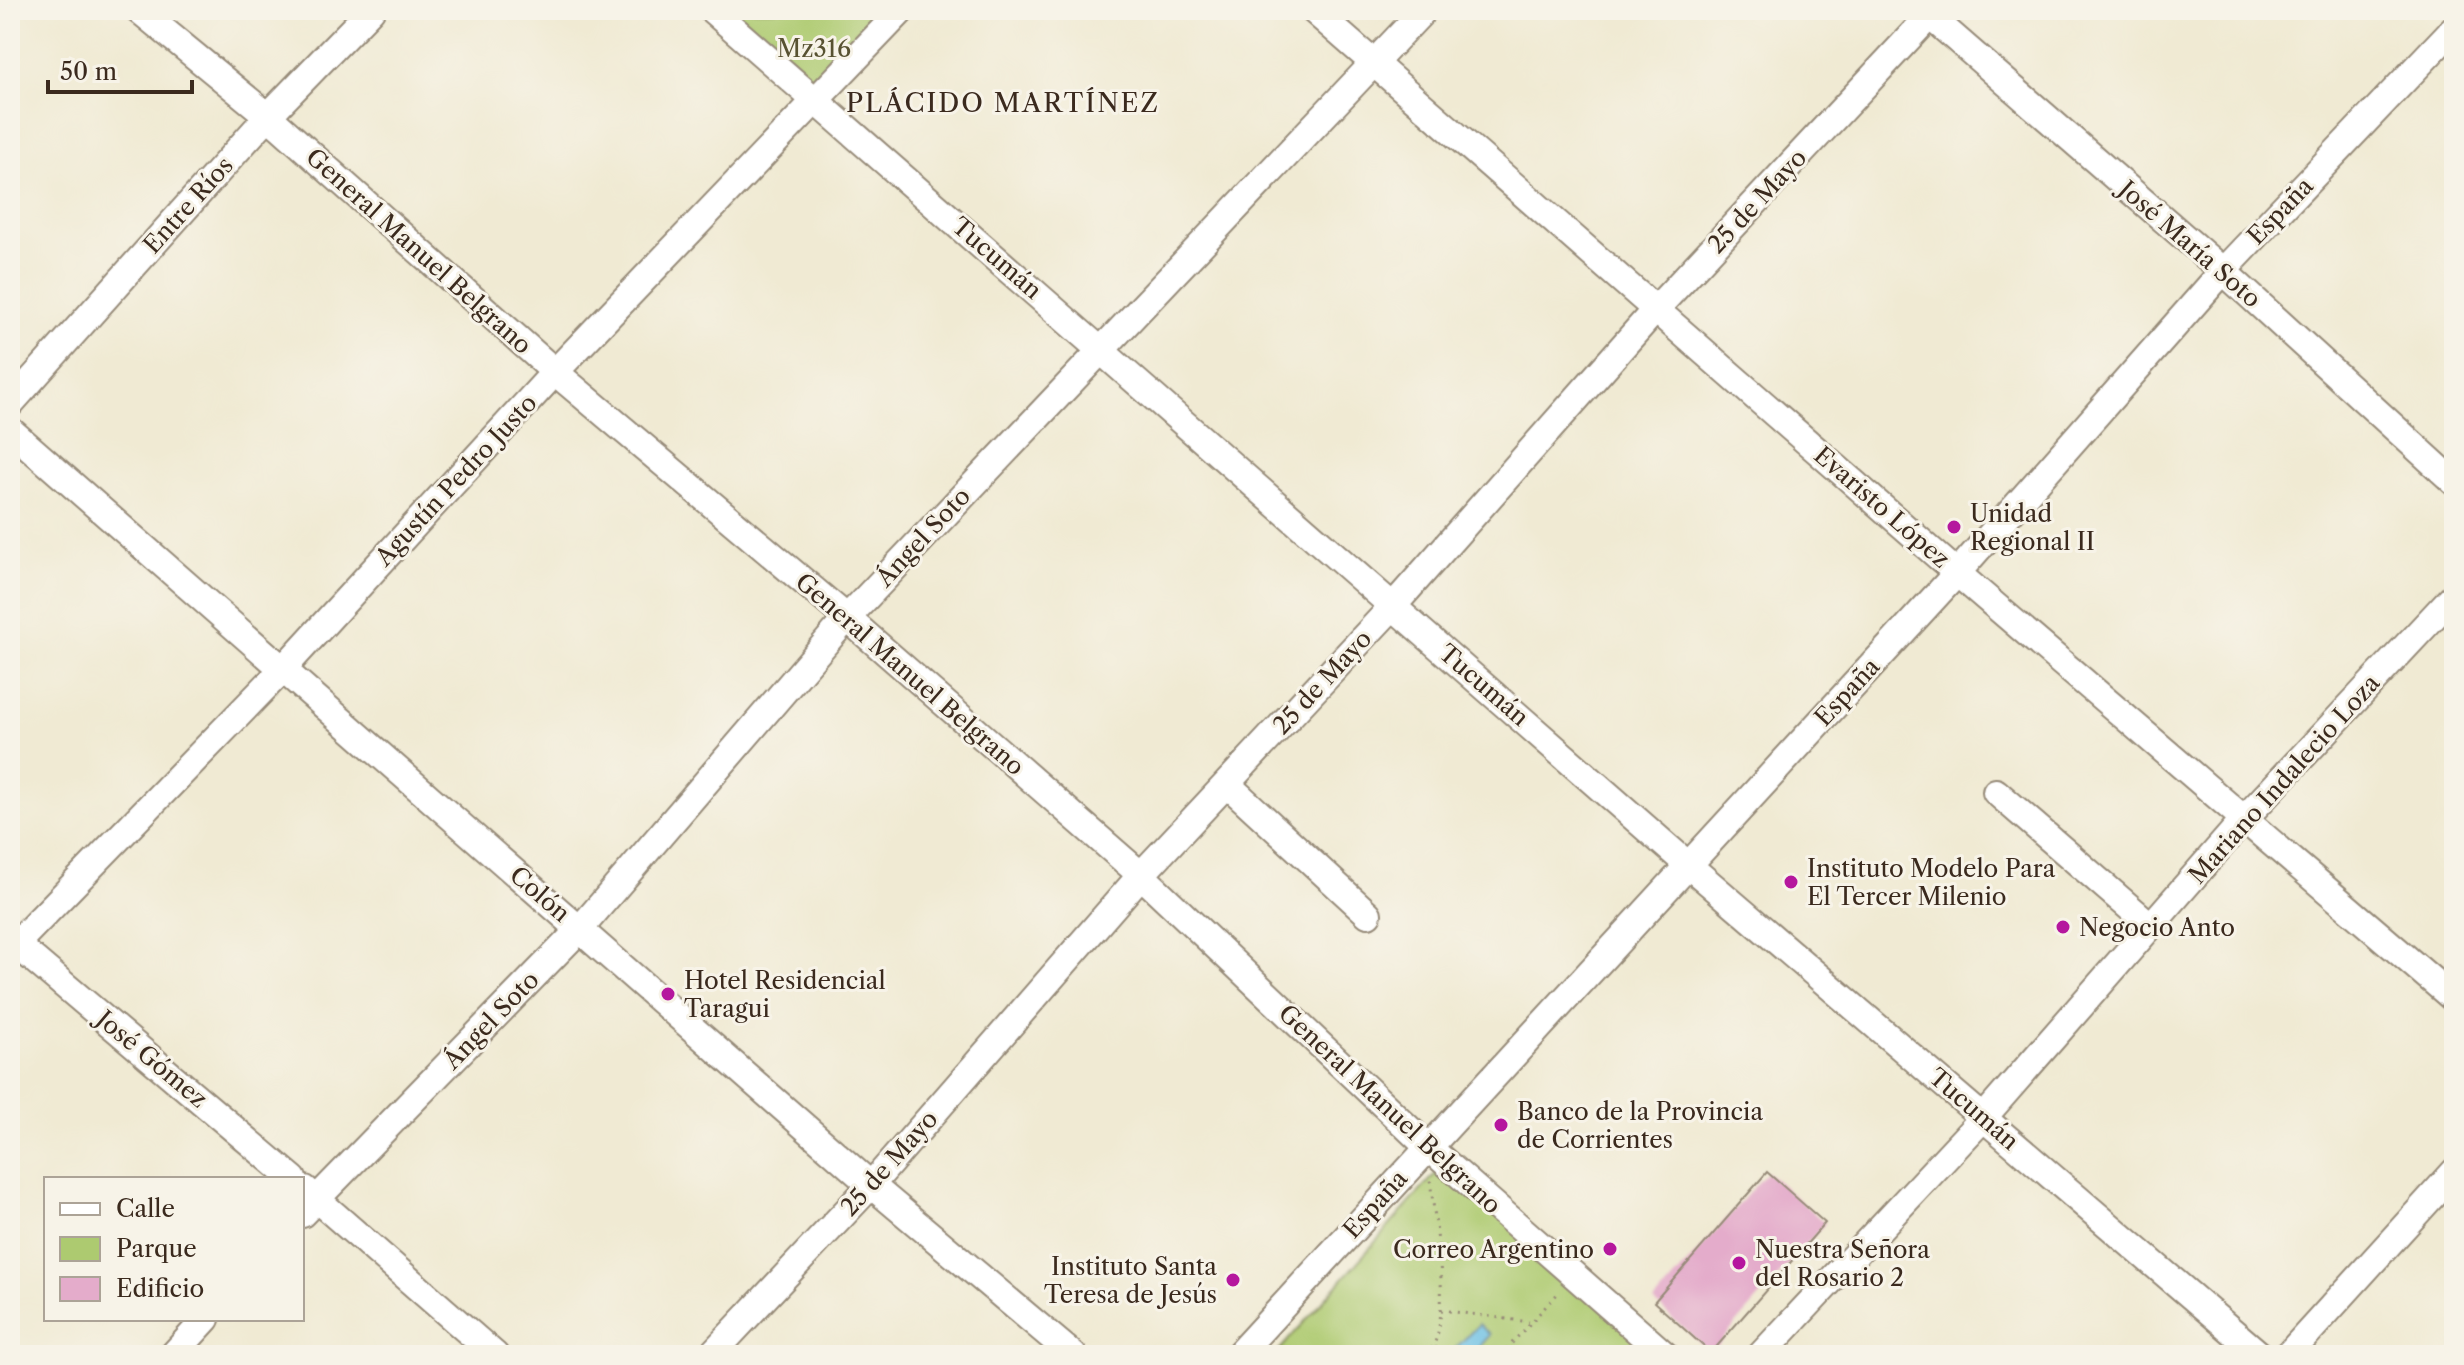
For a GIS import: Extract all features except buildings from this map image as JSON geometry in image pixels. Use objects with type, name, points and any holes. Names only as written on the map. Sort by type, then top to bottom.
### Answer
[{"type":"street","name":"General Manuel Belgrano","points":[[139,10],[268,116],[555,372],[847,618],[1141,875],[1428,1147],[1572,1277],[1665,1355]]},
{"type":"street","name":"Entre Ríos","points":[[10,404],[268,116],[371,10]]},
{"type":"street","name":"Tucumán","points":[[712,10],[1687,864],[2260,1355]]},
{"type":"street","name":"Agustín Pedro Justo","points":[[12,944],[281,671],[555,372],[902,10]]},
{"type":"street","name":"Evaristo López","points":[[1313,10],[1957,573],[2454,999]]},
{"type":"street","name":"Ángel Soto","points":[[307,1200],[580,929],[847,618],[1100,347],[1376,65],[1424,10]]},
{"type":"street","name":"José María Soto","points":[[1929,12],[2223,271],[2454,482]]},
{"type":"street","name":"25 de Mayo","points":[[711,1355],[871,1185],[1141,875],[1394,605],[1655,310],[1929,12]]},
{"type":"street","name":"España","points":[[1238,1355],[1957,573],[2223,271],[2454,28]]},
{"type":"street","name":"Colón","points":[[10,430],[281,671],[871,1185],[1073,1355]]},
{"type":"street","name":"Mariano Indalecio Loza","points":[[1761,1355],[1984,1117],[2245,818],[2454,595]]},
{"type":"street","points":[[1227,784],[1368,914]]},
{"type":"street","points":[[1996,792],[2151,926]]},
{"type":"street","name":"José Gómez","points":[[12,944],[291,1177]]},
{"type":"street","points":[[2288,1355],[2454,1172]]},
{"type":"street","points":[[307,1200],[495,1355]]},
{"type":"street","points":[[173,1355],[204,1321]]},
{"type":"path","points":[[1427,1355],[1435,1347],[1441,1310],[1428,1147]]},
{"type":"path","points":[[1501,1355],[1572,1277]]},
{"type":"path","points":[[1441,1310],[1531,1322]]},
{"type":"path","points":[[1435,1347],[1444,1355]]},
{"type":"green space","name":"Mz316","points":[[712,10],[902,10],[816,101]]},
{"type":"green space","points":[[1447,1161],[1665,1355],[1275,1355]]},
{"type":"water","points":[[1479,1324],[1490,1335],[1472,1355],[1449,1355]]},
{"type":"place","name":"Unidad Regional II","points":[[1954,527]]},
{"type":"place","name":"Instituto Modelo Para El Tercer Milenio","points":[[1791,882]]},
{"type":"place","name":"Negocio Anto","points":[[2063,927]]},
{"type":"place","name":"Hotel Residencial Taragui","points":[[668,994]]},
{"type":"place","name":"Banco de la Provincia de Corrientes","points":[[1501,1125]]},
{"type":"place","name":"Correo Argentino","points":[[1610,1249]]},
{"type":"place","name":"Nuestra Señora del Rosario 2","points":[[1739,1263]]},
{"type":"place","name":"Instituto Santa Teresa de Jesús","points":[[1233,1280]]},
{"type":"district","name":"PLÁCIDO MARTÍNEZ","points":[[1003,103]]}]
